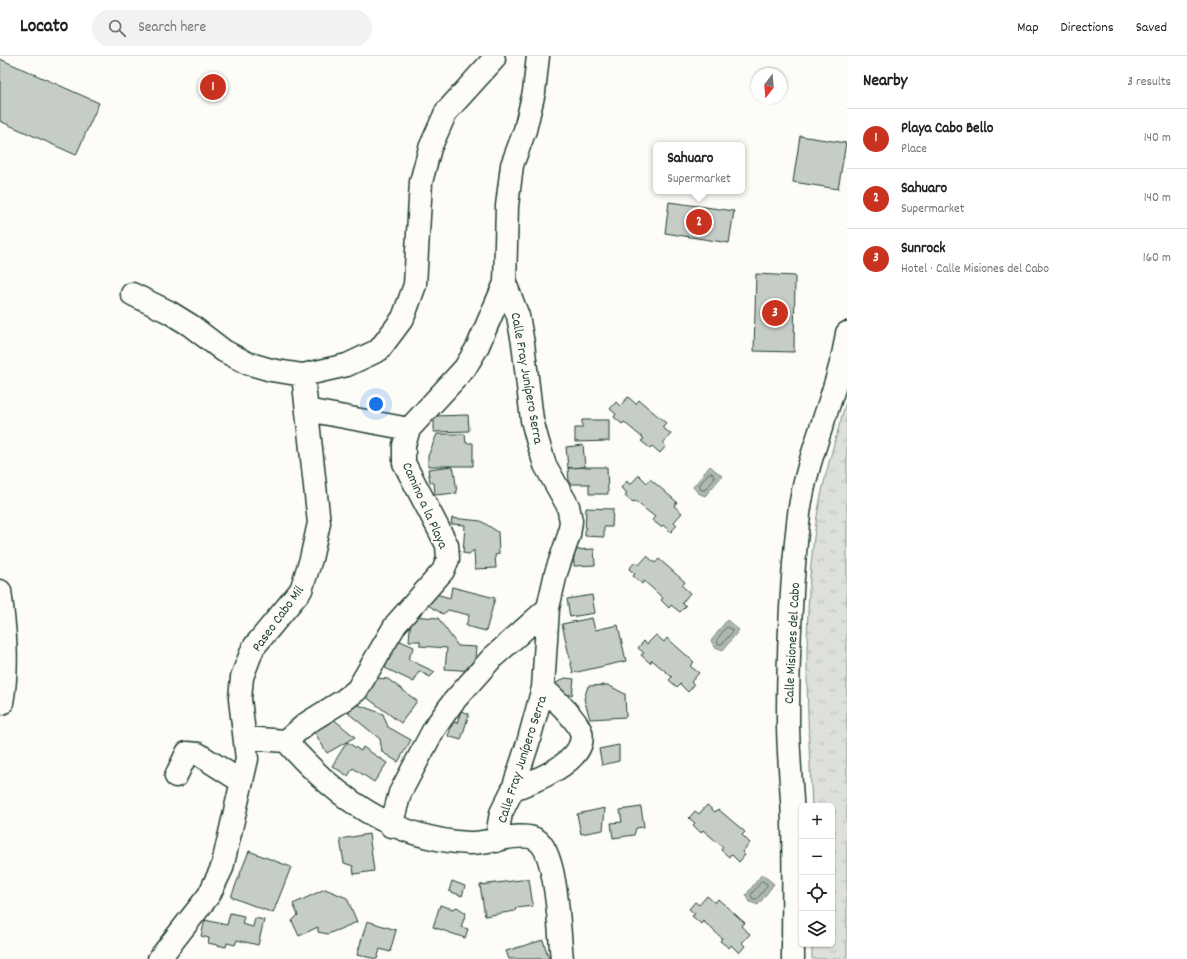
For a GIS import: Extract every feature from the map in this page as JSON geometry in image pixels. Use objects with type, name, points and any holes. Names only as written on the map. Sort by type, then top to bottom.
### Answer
[{"type":"street","points":[[505,283],[507,206],[512,165],[525,130],[532,100],[538,56]]},
{"type":"street","points":[[132,294],[169,312],[190,325],[224,351],[247,363],[271,370],[303,375],[347,365],[379,350],[403,318],[415,286],[421,182],[430,148],[446,112],[494,59]]},
{"type":"street","name":"Camino a la Playa","points":[[286,741],[307,723],[357,690],[396,624],[443,570],[448,559],[446,545],[404,463],[404,445],[409,430],[465,368],[480,341],[505,283]]},
{"type":"street","name":"Calle Fray Junípero Serra","points":[[496,841],[501,813],[513,790],[543,688],[548,608],[556,573],[569,535],[571,521],[568,506],[545,465],[537,439],[532,420],[523,343],[518,316],[505,283]]},
{"type":"street","name":"Calle Misiones del Cabo","points":[[793,959],[793,823],[788,722],[790,653],[797,539],[804,485],[812,453],[838,375],[847,333]]},
{"type":"street","name":"Paseo Cabo Mil","points":[[159,959],[209,895],[222,868],[247,759],[240,699],[242,677],[253,648],[301,590],[311,559],[319,523],[303,375]]},
{"type":"street","points":[[307,410],[409,430]]},
{"type":"street","points":[[0,591],[6,653],[6,681],[2,703]]},
{"type":"street","points":[[391,826],[400,793],[434,729],[453,702],[492,658],[548,608]]},
{"type":"street","points":[[513,790],[540,779],[562,766],[579,748],[581,740],[580,731],[562,707],[543,688]]},
{"type":"street","points":[[245,738],[286,741],[320,777],[351,803],[391,826],[444,840],[470,843],[496,841],[523,836],[537,839],[547,850],[555,882],[562,959]]},
{"type":"street","points":[[176,776],[187,753],[198,754],[242,782]]},
{"type":"green space","points":[[847,398],[847,959],[812,959],[812,947],[835,947],[835,803],[812,803],[807,697],[809,588],[812,552],[817,516],[830,457]]},
{"type":"water","points":[[710,466],[722,476],[705,496],[698,493],[693,487]]},
{"type":"water","points":[[727,620],[739,630],[723,650],[715,647],[711,641]]},
{"type":"water","points":[[762,874],[774,884],[758,905],[750,902],[746,895]]},
{"type":"building","points":[[0,59],[99,103],[76,155],[0,121]]},
{"type":"building","points":[[800,136],[846,143],[838,189],[793,182]]},
{"type":"building","points":[[669,202],[734,211],[729,243],[665,233]]},
{"type":"building","points":[[756,274],[795,276],[794,352],[754,351]]},
{"type":"building","points":[[628,397],[636,404],[639,400],[666,423],[662,427],[671,434],[663,443],[666,446],[660,453],[652,446],[650,448],[641,441],[644,439],[624,422],[622,424],[614,417],[616,414],[610,409],[616,402],[620,406]]},
{"type":"building","points":[[468,415],[469,431],[434,432],[434,416]]},
{"type":"building","points":[[582,420],[609,420],[609,441],[575,442],[575,428],[582,428]]},
{"type":"building","points":[[437,434],[465,434],[466,443],[473,443],[473,466],[428,466],[428,456]]},
{"type":"building","points":[[583,445],[585,467],[568,468],[566,447]]},
{"type":"building","points":[[452,466],[454,470],[457,493],[435,495],[434,483],[430,482],[428,469]]},
{"type":"building","points":[[607,467],[608,494],[589,494],[589,484],[569,484],[568,468]]},
{"type":"building","points":[[639,475],[647,483],[650,479],[677,502],[674,506],[682,513],[674,522],[677,525],[671,532],[663,525],[661,527],[652,520],[655,517],[635,501],[633,503],[625,496],[627,493],[621,488],[627,481],[630,485]]},
{"type":"building","points":[[586,508],[613,509],[612,527],[604,527],[604,537],[585,536]]},
{"type":"building","points":[[452,518],[481,521],[498,532],[499,554],[495,555],[496,568],[475,569],[474,550],[469,554],[463,553],[465,525],[451,524]]},
{"type":"building","points":[[594,549],[595,565],[574,566],[573,550]]},
{"type":"building","points":[[647,556],[655,563],[659,559],[685,582],[682,586],[690,593],[682,603],[686,606],[680,612],[671,605],[669,608],[661,600],[663,598],[644,581],[642,584],[633,576],[635,574],[629,569],[635,562],[639,565]]},
{"type":"building","points":[[452,587],[495,598],[486,631],[466,626],[469,615],[448,610],[443,614],[426,604],[429,592],[450,598]]},
{"type":"building","points":[[592,595],[595,613],[570,617],[567,599]]},
{"type":"building","points":[[411,616],[438,618],[458,646],[476,647],[474,671],[445,669],[447,648],[420,646],[420,641],[409,641]]},
{"type":"building","points":[[592,618],[595,630],[618,625],[626,661],[573,673],[562,624]]},
{"type":"building","points":[[656,635],[664,642],[667,638],[694,662],[690,666],[699,673],[691,682],[694,685],[688,692],[680,684],[677,687],[669,680],[672,677],[652,660],[650,663],[641,655],[644,653],[638,648],[644,641],[647,644]]},
{"type":"building","points":[[398,640],[414,647],[408,659],[435,672],[430,677],[419,671],[414,682],[385,668]]},
{"type":"building","points":[[375,678],[388,679],[417,701],[401,723],[362,694]]},
{"type":"building","points":[[565,678],[574,679],[572,695],[554,693],[551,686]]},
{"type":"building","points":[[608,685],[625,694],[626,717],[590,719],[584,699],[588,686]]},
{"type":"building","points":[[356,704],[383,714],[388,727],[411,740],[398,762],[382,752],[380,739],[348,713]]},
{"type":"building","points":[[461,711],[469,714],[461,740],[448,736],[453,722],[457,723]]},
{"type":"building","points":[[332,718],[355,737],[327,753],[312,728]]},
{"type":"building","points":[[347,742],[361,751],[363,747],[387,763],[374,782],[353,768],[348,776],[332,766]]},
{"type":"building","points":[[619,745],[619,761],[602,765],[599,749]]},
{"type":"building","points":[[707,805],[715,812],[718,809],[745,832],[742,835],[750,843],[742,852],[745,855],[739,862],[731,854],[729,857],[721,850],[723,847],[703,830],[701,833],[693,825],[695,823],[689,818],[695,811],[699,814]]},
{"type":"building","points":[[641,807],[644,827],[636,828],[634,835],[613,838],[611,823],[622,822],[620,810]]},
{"type":"building","points":[[605,808],[603,830],[581,834],[577,814]]},
{"type":"building","points":[[369,834],[374,871],[354,874],[353,866],[344,863],[340,839]]},
{"type":"building","points":[[249,851],[291,867],[273,913],[231,897]]},
{"type":"building","points":[[529,879],[533,906],[516,908],[515,911],[485,916],[480,885]]},
{"type":"building","points":[[452,881],[465,886],[462,896],[449,891]]},
{"type":"building","points":[[325,889],[347,898],[357,922],[328,934],[318,932],[318,927],[299,936],[292,921],[298,915],[293,904]]},
{"type":"building","points":[[707,896],[715,903],[718,899],[745,923],[741,926],[750,934],[742,943],[745,946],[739,953],[731,945],[729,948],[720,941],[722,938],[703,921],[701,924],[692,916],[695,914],[689,909],[695,902],[699,905]]},
{"type":"building","points":[[440,905],[453,909],[457,907],[466,913],[461,927],[468,929],[465,938],[433,927]]},
{"type":"building","points":[[230,913],[244,916],[242,924],[253,927],[255,918],[264,920],[258,945],[237,940],[235,945],[227,943],[226,947],[208,943],[209,938],[201,936],[205,920],[227,925]]},
{"type":"building","points":[[367,921],[396,930],[390,952],[380,949],[377,959],[357,955]]},
{"type":"building","points":[[543,940],[549,959],[509,959],[506,951]]},
{"type":"place","name":"Playa Cabo Bello","points":[[213,87]]},
{"type":"place","name":"Sahuaro","points":[[699,222]]},
{"type":"place","name":"Sunrock","points":[[775,313]]}]
